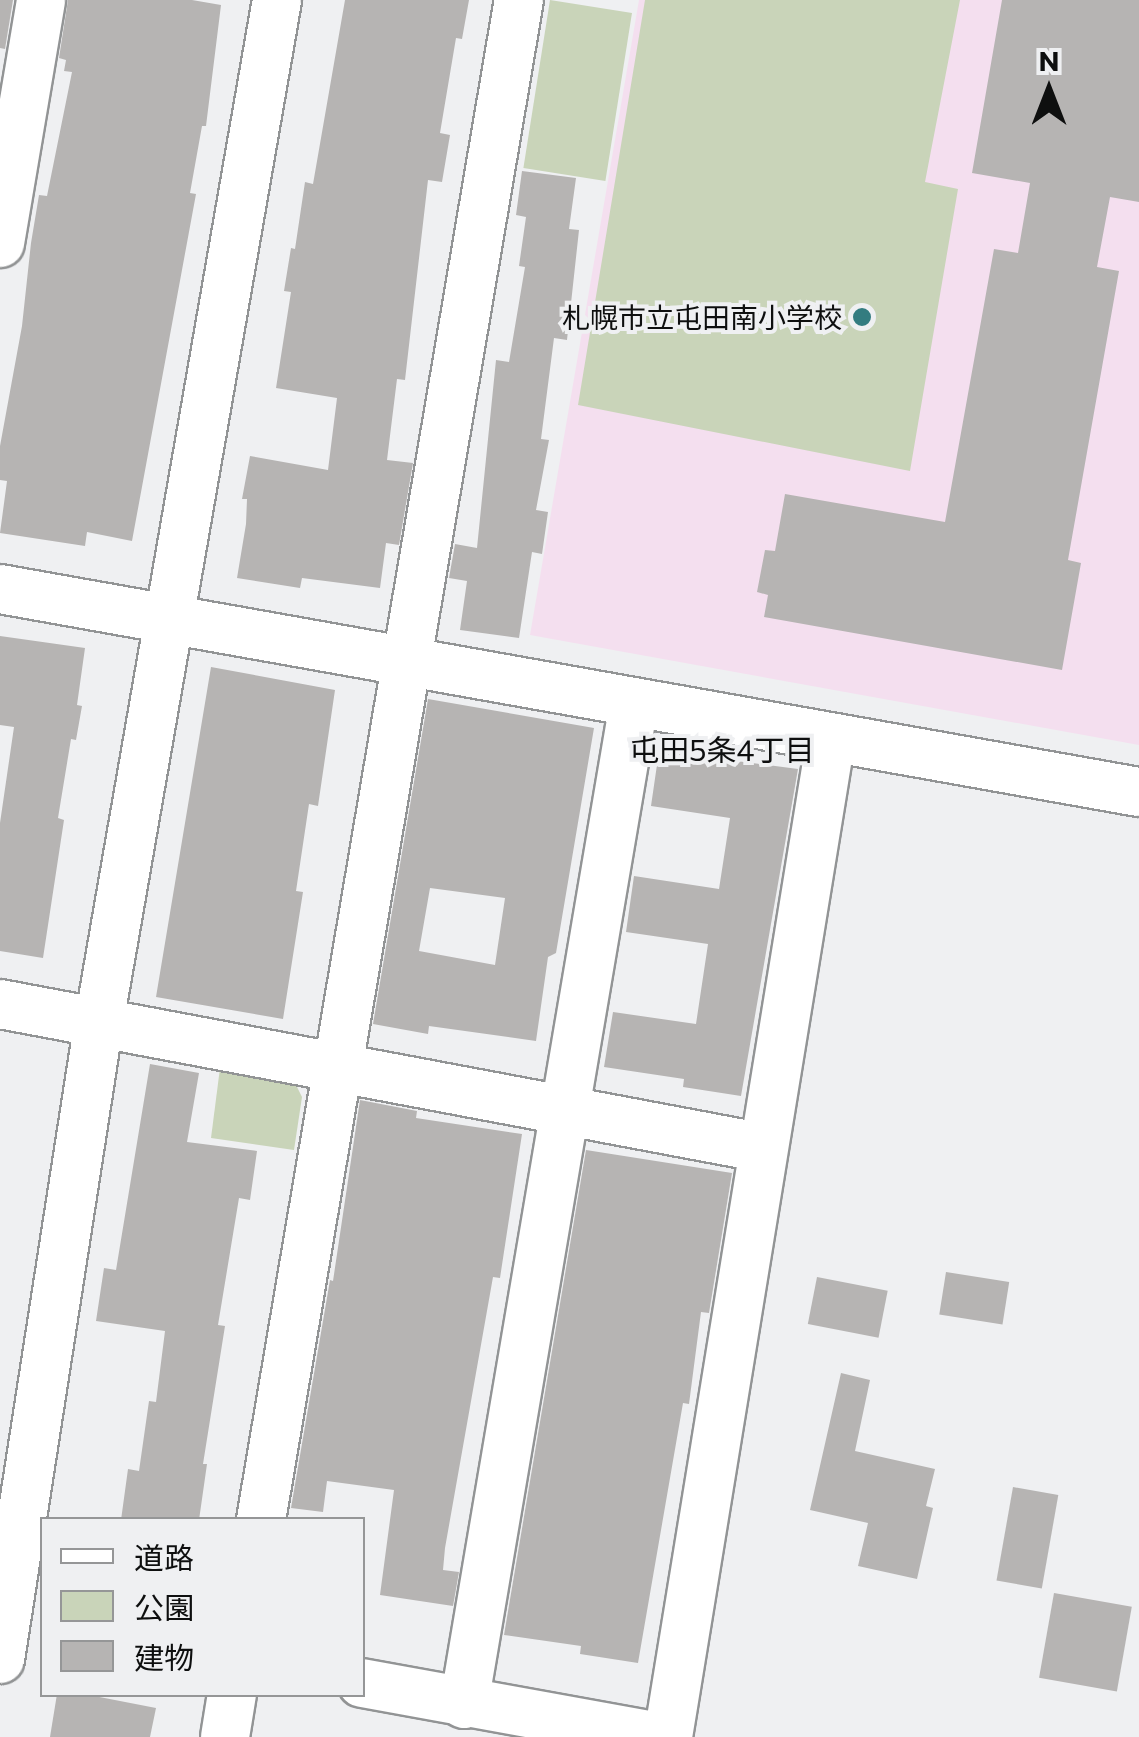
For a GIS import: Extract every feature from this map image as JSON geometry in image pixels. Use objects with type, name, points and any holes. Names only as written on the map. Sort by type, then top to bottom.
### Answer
[{"type":"street","points":[[0,243],[41,0]]},
{"type":"street","points":[[13,1631],[99,1022],[276,0]]},
{"type":"street","points":[[262,1517],[519,0]]},
{"type":"street","points":[[0,588],[1139,792]]},
{"type":"street","points":[[464,1704],[634,702]]},
{"type":"street","points":[[668,1737],[831,738]]},
{"type":"street","points":[[0,1004],[764,1148]]},
{"type":"street","points":[[365,1683],[571,1728],[660,1737]]},
{"type":"street","points":[[225,1737],[232,1697]]},
{"type":"shaded area","name":"札幌市立屯田南小学校","points":[[639,0],[1139,0],[1139,745],[530,635]]},
{"type":"green space","points":[[550,0],[632,13],[605,181],[523,168]]},
{"type":"green space","points":[[645,0],[960,0],[925,182],[958,189],[910,471],[578,405]]},
{"type":"green space","points":[[220,1068],[293,1079],[302,1097],[294,1150],[211,1138]]},
{"type":"building","points":[[0,0],[13,0],[5,49],[0,48]]},
{"type":"building","points":[[68,0],[192,0],[221,5],[206,126],[202,126],[190,193],[196,194],[132,541],[87,532],[85,546],[0,533],[7,481],[0,480],[0,446],[22,326],[31,243],[39,195],[47,196],[72,72],[64,71],[66,60],[59,58]]},
{"type":"building","points":[[345,0],[469,0],[462,39],[456,38],[440,133],[450,135],[442,182],[428,180],[405,380],[397,379],[387,460],[413,463],[399,545],[386,543],[380,588],[302,578],[300,588],[237,578],[246,524],[247,499],[242,499],[250,456],[328,470],[337,398],[276,388],[291,292],[284,291],[291,248],[295,249],[305,182],[313,184]]},
{"type":"building","points":[[1002,0],[1139,0],[1139,202],[1110,197],[1097,267],[1119,271],[1068,560],[1081,563],[1062,670],[764,617],[768,595],[757,592],[765,550],[775,551],[785,494],[945,522],[994,249],[1018,253],[1030,183],[972,173]]},
{"type":"building","points":[[522,171],[576,178],[569,229],[579,230],[567,340],[554,338],[541,439],[549,440],[536,510],[548,512],[542,554],[532,552],[519,638],[460,630],[467,581],[449,578],[455,544],[477,548],[496,360],[509,362],[525,267],[519,266],[526,217],[516,215]]},
{"type":"building","points":[[0,636],[85,648],[77,705],[82,706],[76,740],[71,739],[58,818],[64,820],[43,958],[0,951],[0,823],[14,727],[0,725]]},
{"type":"building","points":[[211,667],[335,690],[318,806],[309,804],[296,891],[303,892],[283,1019],[156,997]]},
{"type":"building","points":[[428,699],[594,728],[556,953],[548,957],[536,1041],[429,1026],[428,1034],[373,1024]],"holes":[[[430,888],[505,898],[495,965],[419,951]]]},
{"type":"building","points":[[659,751],[798,769],[741,1096],[683,1087],[684,1079],[604,1067],[613,1012],[696,1024],[708,944],[626,932],[634,876],[719,889],[730,818],[651,806]]},
{"type":"building","points":[[150,1064],[199,1073],[187,1142],[257,1151],[250,1200],[239,1198],[218,1325],[225,1326],[203,1464],[207,1464],[199,1517],[121,1517],[128,1469],[139,1471],[149,1401],[156,1402],[165,1331],[96,1321],[104,1268],[116,1270]]},
{"type":"building","points":[[360,1100],[417,1111],[416,1118],[522,1134],[500,1278],[493,1277],[445,1548],[443,1570],[459,1572],[453,1606],[380,1595],[394,1490],[327,1481],[323,1512],[291,1508],[330,1280],[333,1281]]},
{"type":"building","points":[[586,1150],[732,1173],[709,1313],[701,1312],[689,1404],[683,1403],[638,1663],[580,1654],[581,1646],[504,1635]]},
{"type":"building","points":[[946,1272],[1009,1282],[1002,1324],[939,1314]]},
{"type":"building","points":[[817,1277],[888,1291],[879,1338],[808,1324]]},
{"type":"building","points":[[841,1373],[870,1380],[855,1451],[935,1469],[926,1506],[933,1508],[917,1579],[858,1566],[868,1523],[810,1510]]},
{"type":"building","points":[[1013,1487],[1058,1495],[1042,1589],[997,1581]]},
{"type":"building","points":[[1054,1593],[1132,1607],[1117,1691],[1039,1678]]},
{"type":"building","points":[[57,1697],[99,1697],[156,1708],[150,1737],[50,1737]]},
{"type":"place","name":"札幌市立屯田南小学校","points":[[862,317]]},
{"type":"district","name":"屯田5条4丁目","points":[[722,749]]}]
